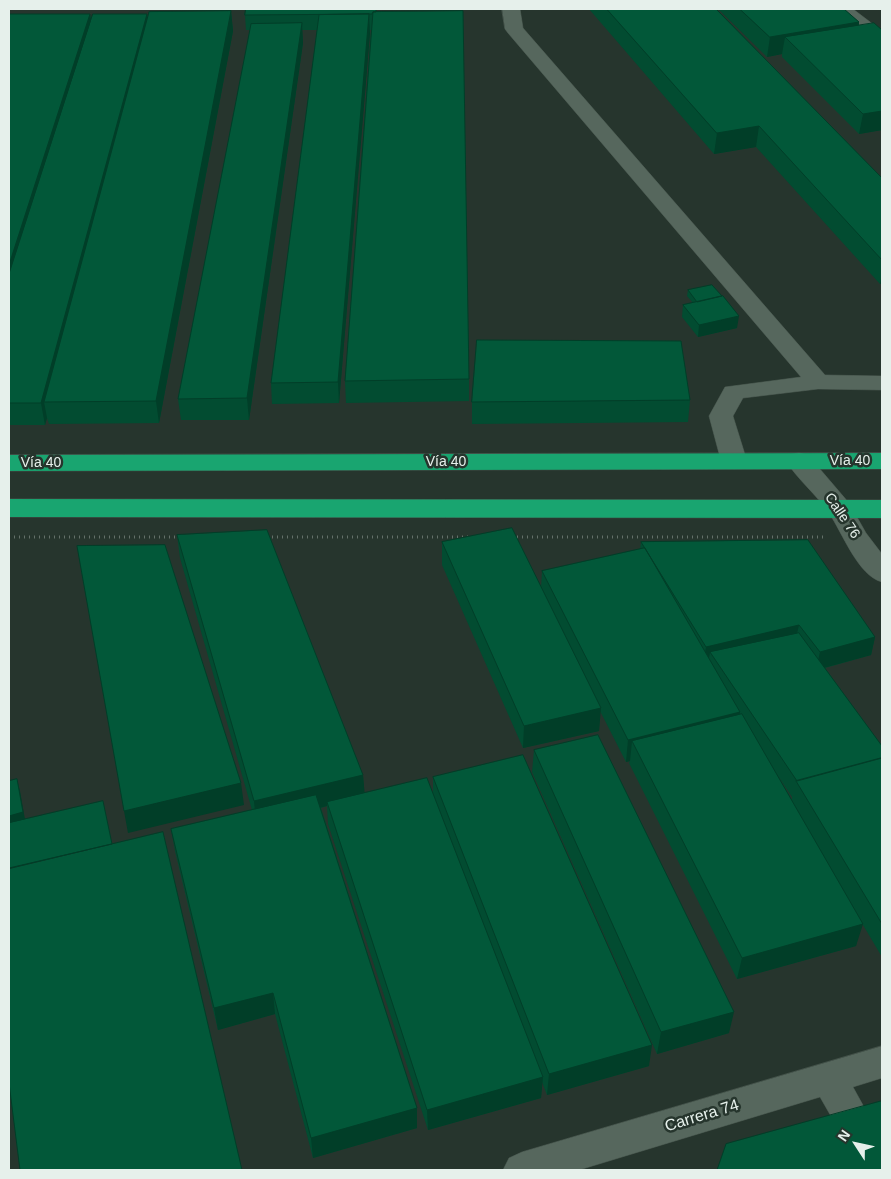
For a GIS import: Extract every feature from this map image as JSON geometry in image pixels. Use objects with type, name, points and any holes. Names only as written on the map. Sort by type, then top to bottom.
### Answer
[{"type":"highway","name":"Vía 40","points":[[9,463],[882,461]]},
{"type":"highway","points":[[9,508],[882,509]]},
{"type":"street","points":[[511,9],[514,29],[818,382]]},
{"type":"street","points":[[842,9],[882,40]]},
{"type":"street","points":[[734,461],[721,416],[734,392],[818,382],[882,383]]},
{"type":"street","name":"Calle 76","points":[[799,461],[840,509],[855,537],[882,573]]},
{"type":"street","name":"Carrera 74","points":[[522,1170],[882,1062]]},
{"type":"street","points":[[829,1079],[857,1127]]},
{"type":"path","points":[[9,537],[188,537]]},
{"type":"path","points":[[258,537],[477,537]]},
{"type":"path","points":[[507,537],[855,537]]},
{"type":"building","points":[[246,9],[376,9],[376,12],[372,14],[245,15]]},
{"type":"building","points":[[607,9],[716,9],[882,178],[882,260],[759,126],[717,133]]},
{"type":"building","points":[[740,9],[844,9],[859,22],[770,37]]},
{"type":"building","points":[[231,11],[156,401],[44,402],[149,12]]},
{"type":"building","points":[[463,11],[469,379],[345,381],[373,12]]},
{"type":"building","points":[[9,14],[90,14],[9,265]]},
{"type":"building","points":[[93,14],[147,14],[41,403],[9,403],[9,274]]},
{"type":"building","points":[[369,14],[338,382],[271,383],[319,15]]},
{"type":"building","points":[[302,23],[247,398],[178,399],[251,24]]},
{"type":"building","points":[[874,23],[882,30],[882,111],[863,114],[785,37]]},
{"type":"building","points":[[712,285],[722,296],[697,302],[688,290]]},
{"type":"building","points":[[723,296],[739,316],[699,325],[683,305]]},
{"type":"building","points":[[477,340],[681,341],[690,400],[472,402]]},
{"type":"building","points":[[512,528],[601,708],[524,726],[442,542]]},
{"type":"building","points":[[267,530],[363,775],[254,801],[177,535]]},
{"type":"building","points":[[808,540],[875,637],[820,652],[799,625],[706,647],[641,542]]},
{"type":"building","points":[[165,545],[241,783],[124,811],[77,546]]},
{"type":"building","points":[[645,548],[740,712],[628,740],[542,571]]},
{"type":"building","points":[[799,633],[882,746],[882,758],[797,781],[710,652]]},
{"type":"building","points":[[742,714],[863,924],[742,958],[632,741]]},
{"type":"building","points":[[598,735],[734,1012],[661,1032],[534,750]]},
{"type":"building","points":[[523,755],[652,1045],[549,1074],[433,777]]},
{"type":"building","points":[[882,758],[882,924],[796,781]]},
{"type":"building","points":[[427,778],[543,1077],[427,1110],[327,802]]},
{"type":"building","points":[[17,779],[23,812],[9,816],[9,781]]},
{"type":"building","points":[[316,795],[417,1108],[311,1138],[273,993],[214,1008],[171,829]]},
{"type":"building","points":[[103,801],[112,844],[9,868],[9,823]]},
{"type":"building","points":[[163,832],[242,1170],[20,1170],[9,1083],[9,869]]},
{"type":"building","points":[[882,1101],[882,1170],[717,1170],[726,1144]]}]
